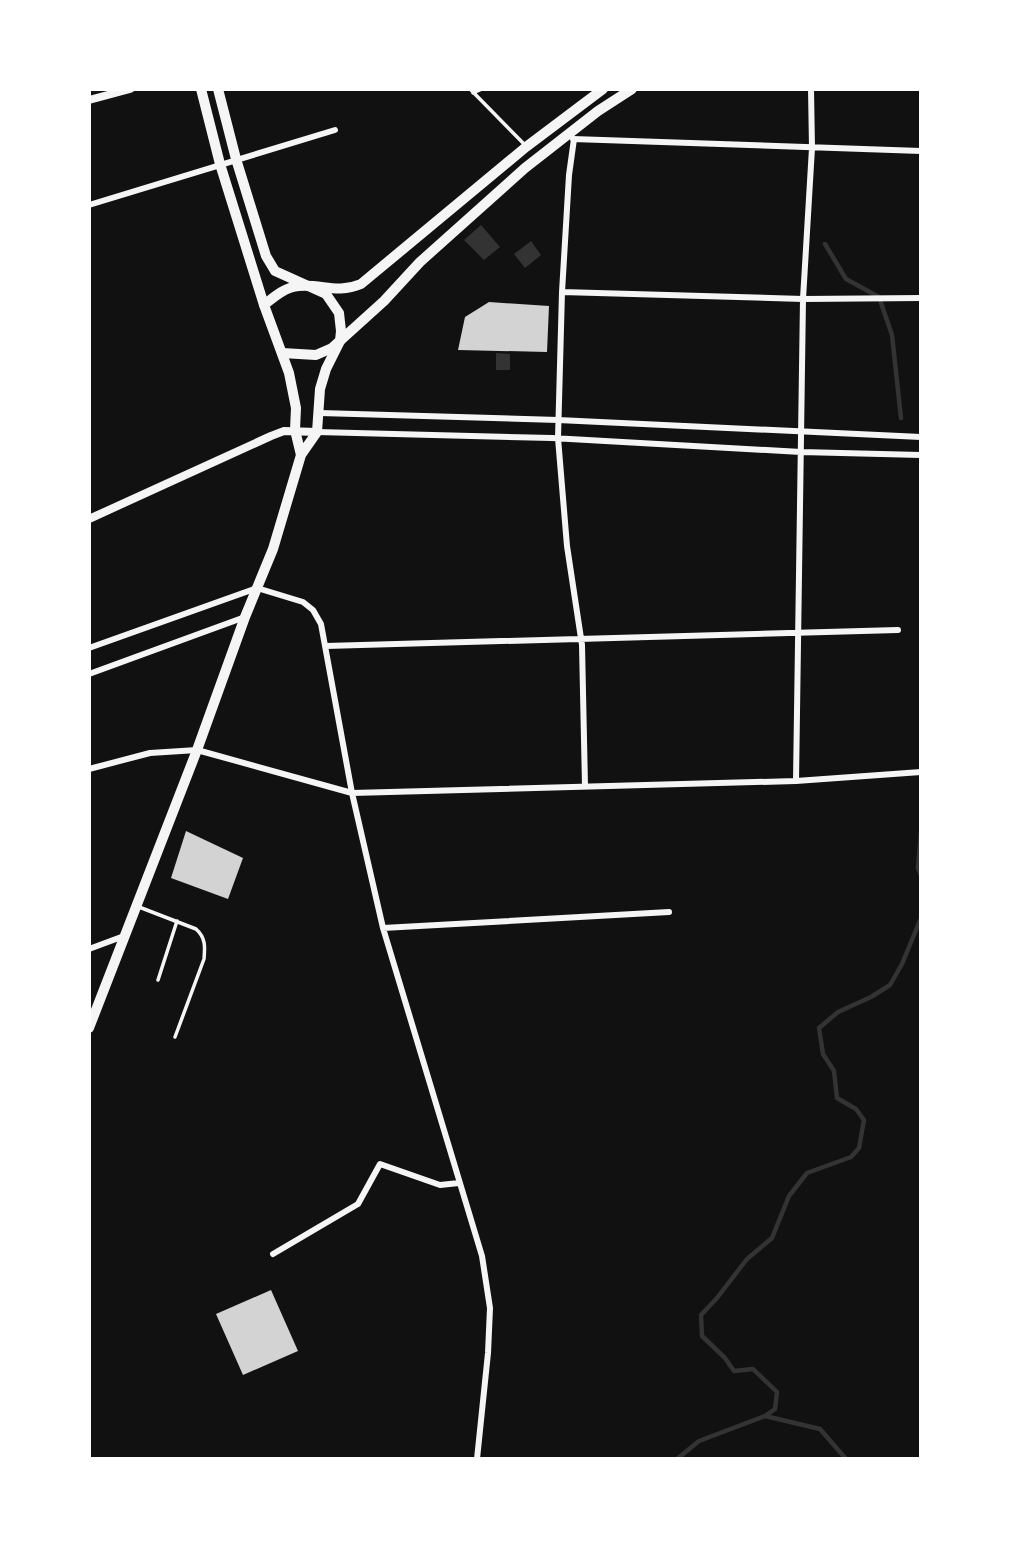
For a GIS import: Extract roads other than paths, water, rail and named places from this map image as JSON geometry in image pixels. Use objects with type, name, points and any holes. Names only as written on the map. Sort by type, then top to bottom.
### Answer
[{"type":"highway","points":[[201,89],[220,164],[282,353],[296,408],[295,430],[301,455]]},
{"type":"highway","points":[[89,1028],[273,549],[301,455],[317,432],[320,389],[326,369],[340,341],[340,321],[335,306],[326,294],[275,271],[266,257],[218,89]]},
{"type":"main road","points":[[264,304],[289,288],[306,286],[343,290],[361,284],[526,147],[603,89]]},
{"type":"main road","points":[[282,353],[316,355],[324,353],[340,341],[421,262],[525,168],[568,139],[598,111],[632,89]]},
{"type":"street","points":[[89,100],[130,89]]},
{"type":"street","points":[[796,780],[803,299],[812,148],[811,89]]},
{"type":"street","points":[[89,205],[335,130]]},
{"type":"street","points":[[585,786],[581,638],[567,546],[558,438],[562,292],[569,175],[568,139],[921,151]]},
{"type":"street","points":[[562,292],[803,299],[921,298]]},
{"type":"street","points":[[320,413],[558,420],[921,437]]},
{"type":"street","points":[[89,519],[271,436],[295,430],[558,438],[801,452],[921,455]]},
{"type":"street","points":[[89,648],[257,588],[303,602],[313,610],[321,624],[352,793],[383,928],[482,1256],[490,1308],[477,1459]]},
{"type":"street","points":[[89,674],[245,617]]},
{"type":"street","points":[[327,646],[898,630]]},
{"type":"street","points":[[89,769],[150,753],[197,750],[352,793],[796,780],[921,772]]},
{"type":"street","points":[[383,928],[669,912]]},
{"type":"street","points":[[89,948],[126,935]]},
{"type":"street","points":[[273,1254],[358,1204],[380,1164],[440,1185],[459,1183]]},
{"type":"lane","points":[[472,91],[482,89]]},
{"type":"lane","points":[[472,91],[526,147]]},
{"type":"lane","points":[[137,906],[196,929],[202,934],[204,960],[175,1037]]},
{"type":"lane","points":[[158,980],[177,921]]},
{"type":"waterway","points":[[825,244],[846,279],[879,297],[892,335],[901,418]]},
{"type":"waterway","points":[[921,832],[918,868],[921,875]]},
{"type":"waterway","points":[[765,1416],[775,1409],[777,1392],[753,1369],[734,1371],[725,1358],[702,1336],[701,1315],[747,1259],[772,1238],[789,1196],[807,1173],[851,1157],[859,1148],[864,1120],[856,1109],[837,1098],[834,1071],[823,1054],[819,1028],[838,1012],[890,985],[921,918]]},
{"type":"waterway","points":[[677,1459],[699,1441],[765,1416],[820,1429],[846,1459]]}]
